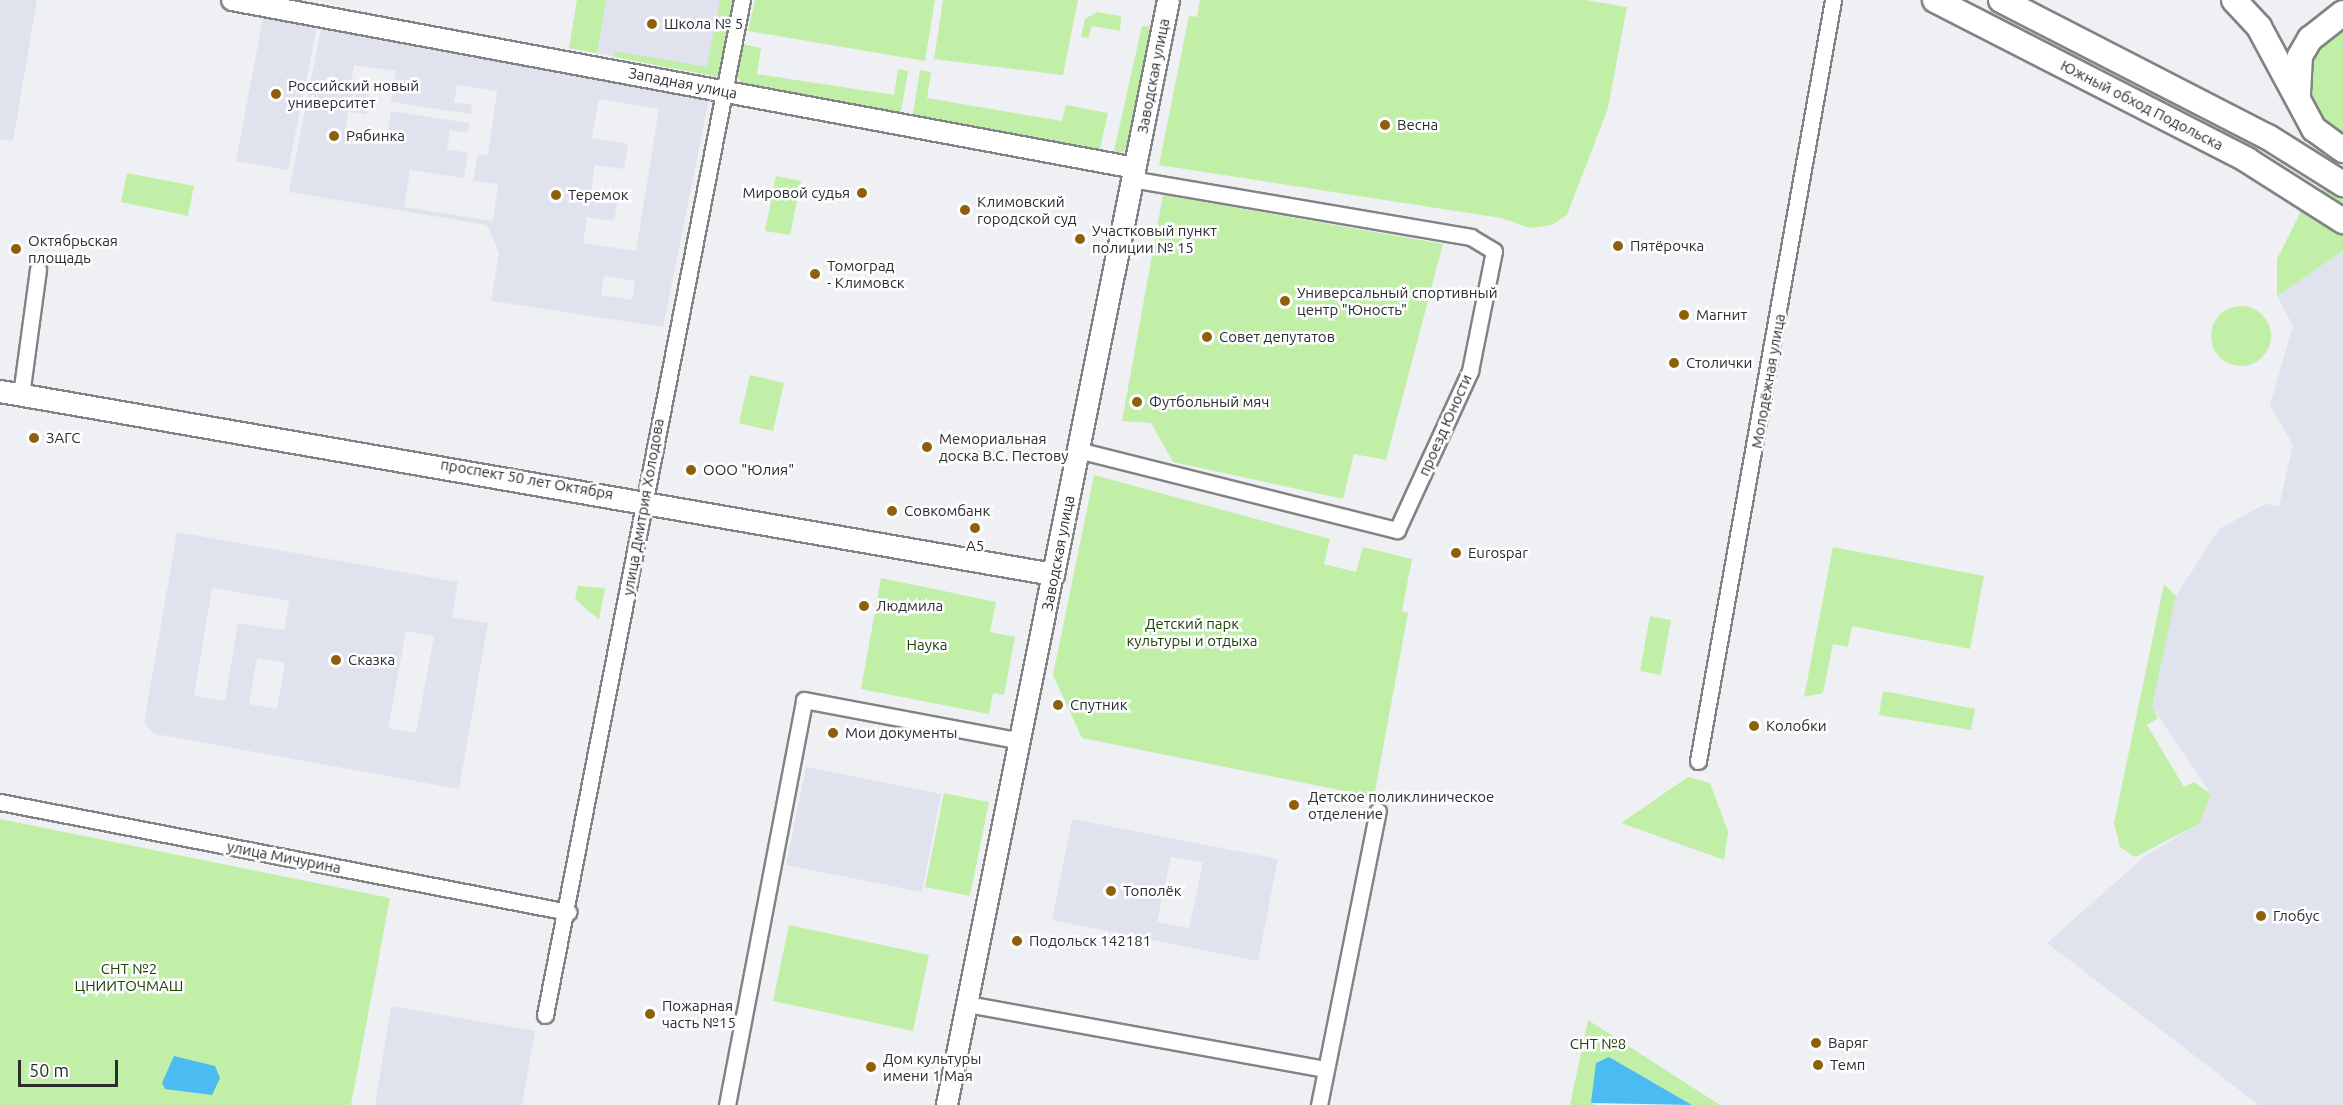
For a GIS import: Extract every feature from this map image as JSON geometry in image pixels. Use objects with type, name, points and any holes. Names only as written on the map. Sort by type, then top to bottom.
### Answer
[{"type":"main road","name":"Заводская улица","points":[[1053,574],[1168,0]]},
{"type":"main road","name":"Южный обход Подольска","points":[[1935,0],[2247,160],[2343,221]]},
{"type":"main road","name":"Южный обход Подольска","points":[[2001,0],[2268,137],[2343,184]]},
{"type":"main road","points":[[2234,0],[2259,27],[2314,129],[2343,150]]},
{"type":"main road","points":[[2298,96],[2300,56],[2310,39],[2343,13]]},
{"type":"main road","name":"проспект 50 лет Октября","points":[[10,393],[645,500],[1053,574]]},
{"type":"street","name":"Западная улица","points":[[236,0],[724,91],[1134,174]]},
{"type":"street","name":"улица Дмитрия Холодова","points":[[545,1015],[568,912],[742,0]]},
{"type":"street","name":"Молодёжная улица","points":[[1698,761],[1833,0]]},
{"type":"street","name":"проезд Юности","points":[[1078,450],[1397,530],[1470,371],[1494,251],[1471,237],[1134,174]]},
{"type":"street","points":[[10,393],[38,269]]},
{"type":"street","name":"Заводская улица","points":[[947,1105],[1053,574]]},
{"type":"street","points":[[727,1105],[804,700],[1020,741]]},
{"type":"street","name":"улица Мичурина","points":[[0,802],[568,912]]},
{"type":"street","points":[[1319,1105],[1378,811]]},
{"type":"street","points":[[967,1004],[1325,1069]]},
{"type":"shaded area","points":[[0,0],[37,0],[13,141],[0,139]]},
{"type":"shaded area","name":"Школа № 5","points":[[577,0],[735,0],[719,77],[569,48]]},
{"type":"shaded area","name":"Российский новый университет","points":[[263,18],[317,27],[288,170],[236,161]]},
{"type":"shaded area","points":[[322,23],[710,94],[663,327],[491,301],[499,253],[487,225],[289,192]],"holes":[[[354,65],[396,71],[391,102],[471,114],[472,105],[454,102],[457,85],[497,91],[488,155],[478,154],[473,181],[498,184],[493,221],[404,207],[410,170],[464,178],[468,153],[447,149],[450,130],[468,133],[469,123],[391,111],[386,139],[345,132],[348,112],[366,114],[370,88],[351,85]],[[599,99],[659,109],[636,251],[583,243],[587,217],[614,221],[618,197],[591,192],[595,165],[624,169],[628,144],[592,138]],[[604,276],[635,281],[632,300],[601,295]]]},
{"type":"shaded area","points":[[2343,251],[2343,1105],[2259,1105],[2047,943],[2145,856],[2199,824],[2211,794],[2152,707],[2176,596],[2219,529],[2265,504],[2279,506],[2293,445],[2270,405],[2293,326],[2277,296]]},
{"type":"shaded area","name":"Сказка","points":[[177,532],[458,582],[452,617],[488,623],[459,789],[155,734],[144,723]],"holes":[[[212,588],[289,601],[284,630],[238,623],[225,701],[194,696]],[[406,631],[434,636],[416,733],[388,728]],[[257,658],[285,663],[277,709],[249,704]]]},
{"type":"shaded area","points":[[806,767],[941,794],[922,892],[786,865]]},
{"type":"shaded area","name":"Тополёк","points":[[1072,819],[1278,859],[1258,961],[1052,920]],"holes":[[[1171,857],[1203,862],[1189,928],[1157,922]]]},
{"type":"shaded area","points":[[391,1006],[535,1031],[522,1105],[375,1105]]},
{"type":"green space","points":[[577,0],[606,0],[597,53],[569,48]]},
{"type":"green space","points":[[720,0],[735,0],[719,77],[614,57],[615,51],[707,67]]},
{"type":"green space","points":[[755,0],[935,0],[925,61],[748,31]]},
{"type":"green space","points":[[943,0],[1078,0],[1063,75],[934,59]]},
{"type":"green space","name":"Весна","points":[[1200,0],[1586,0],[1627,7],[1608,108],[1567,215],[1552,225],[1530,228],[1501,218],[1159,165],[1189,16],[1197,17]]},
{"type":"green space","points":[[1097,12],[1121,16],[1120,31],[1092,26],[1088,38],[1081,37],[1085,19]]},
{"type":"green space","points":[[2343,23],[2343,140],[2330,133],[2310,105],[2306,70],[2311,53]]},
{"type":"green space","points":[[1142,26],[1152,27],[1127,150],[1113,155]]},
{"type":"green space","points":[[743,44],[761,48],[757,74],[894,95],[898,69],[908,71],[900,117],[746,88],[736,76]]},
{"type":"green space","points":[[920,70],[931,72],[927,98],[1062,121],[1066,105],[1108,113],[1099,153],[912,119]]},
{"type":"green space","points":[[127,173],[194,186],[188,216],[121,202]]},
{"type":"green space","points":[[776,176],[801,181],[790,235],[765,231]]},
{"type":"green space","points":[[2343,185],[2343,251],[2277,296],[2277,259],[2304,205],[2316,192]]},
{"type":"green space","name":"Универсальный спортивный центр \"Юность\"","points":[[1163,195],[1443,244],[1386,460],[1354,454],[1343,499],[1173,462],[1151,423],[1122,421]]},
{"type":"green space","points":[[2235,306],[2247,306],[2258,311],[2266,319],[2271,336],[2269,348],[2258,361],[2247,366],[2235,366],[2224,361],[2216,353],[2211,342],[2211,330],[2216,319],[2224,311]]},
{"type":"green space","points":[[750,375],[784,383],[773,431],[739,423]]},
{"type":"green space","name":"Детский парк культуры и отдыха","points":[[1094,475],[1330,539],[1324,564],[1356,572],[1363,547],[1412,559],[1402,611],[1408,613],[1374,797],[1082,738],[1053,675]]},
{"type":"green space","points":[[1833,547],[1984,576],[1970,649],[1852,626],[1848,647],[1833,644],[1823,693],[1804,697]]},
{"type":"green space","name":"Наука","points":[[881,578],[996,602],[990,632],[1015,637],[1004,695],[993,693],[989,714],[861,689]]},
{"type":"green space","points":[[2164,584],[2176,596],[2152,707],[2158,718],[2147,725],[2184,787],[2194,782],[2211,794],[2199,824],[2135,857],[2120,847],[2114,823]]},
{"type":"green space","points":[[578,586],[605,588],[599,620],[575,599]]},
{"type":"green space","points":[[1650,616],[1671,620],[1661,675],[1640,671]]},
{"type":"green space","points":[[1883,691],[1975,709],[1971,730],[1879,715]]},
{"type":"green space","points":[[1688,777],[1710,783],[1728,832],[1724,860],[1621,823]]},
{"type":"green space","points":[[944,793],[989,802],[970,896],[925,887]]},
{"type":"green space","name":"СНТ №2 ЦНИИТОЧМАШ","points":[[0,819],[390,898],[351,1105],[0,1105]]},
{"type":"green space","points":[[789,925],[929,955],[913,1031],[773,1001]]},
{"type":"green space","name":"СНТ №8","points":[[1588,1020],[1720,1105],[1692,1105],[1609,1057],[1591,1102],[1595,1105],[1570,1105]]},
{"type":"water","points":[[174,1056],[215,1066],[220,1078],[212,1095],[165,1089],[162,1083]]},
{"type":"water","points":[[1609,1057],[1692,1105],[1591,1103],[1596,1063]]},
{"type":"place","name":"Школа № 5","points":[[652,24]]},
{"type":"place","name":"Российский новый университет","points":[[276,94]]},
{"type":"place","name":"Весна","points":[[1385,125]]},
{"type":"place","name":"Рябинка","points":[[334,136]]},
{"type":"place","name":"Мировой судья","points":[[862,193]]},
{"type":"place","name":"Теремок","points":[[556,195]]},
{"type":"place","name":"Климовский городской суд","points":[[965,210]]},
{"type":"place","name":"Участковый пункт полиции № 15","points":[[1080,239]]},
{"type":"place","name":"Пятёрочка","points":[[1618,246]]},
{"type":"place","name":"Октябрьская площадь","points":[[16,249]]},
{"type":"place","name":"Томоград - Климовск","points":[[815,274]]},
{"type":"place","name":"Универсальный спортивный центр \"Юность\"","points":[[1285,301]]},
{"type":"place","name":"Магнит","points":[[1684,315]]},
{"type":"place","name":"Совет депутатов","points":[[1207,337]]},
{"type":"place","name":"Столички","points":[[1674,363]]},
{"type":"place","name":"Футбольный мяч","points":[[1137,402]]},
{"type":"place","name":"ЗАГС","points":[[34,438]]},
{"type":"place","name":"Мемориальная доска В.С. Пестову","points":[[927,447]]},
{"type":"place","name":"ООО \"Юлия\"","points":[[691,470]]},
{"type":"place","name":"Совкомбанк","points":[[892,511]]},
{"type":"place","name":"А5","points":[[975,528]]},
{"type":"place","name":"Eurospar","points":[[1456,553]]},
{"type":"place","name":"Людмила","points":[[864,606]]},
{"type":"place","name":"Сказка","points":[[336,660]]},
{"type":"place","name":"Спутник","points":[[1058,705]]},
{"type":"place","name":"Колобки","points":[[1754,726]]},
{"type":"place","name":"Мои документы","points":[[833,733]]},
{"type":"place","name":"Детское поликлиническое отделение","points":[[1294,805]]},
{"type":"place","name":"Тополёк","points":[[1111,891]]},
{"type":"place","name":"Глобус","points":[[2261,916]]},
{"type":"place","name":"Подольск 142181","points":[[1017,941]]},
{"type":"place","name":"Пожарная часть №15","points":[[650,1014]]},
{"type":"place","name":"Варяг","points":[[1816,1043]]},
{"type":"place","name":"Темп","points":[[1818,1065]]},
{"type":"place","name":"Дом культуры имени 1 Мая","points":[[871,1067]]}]
